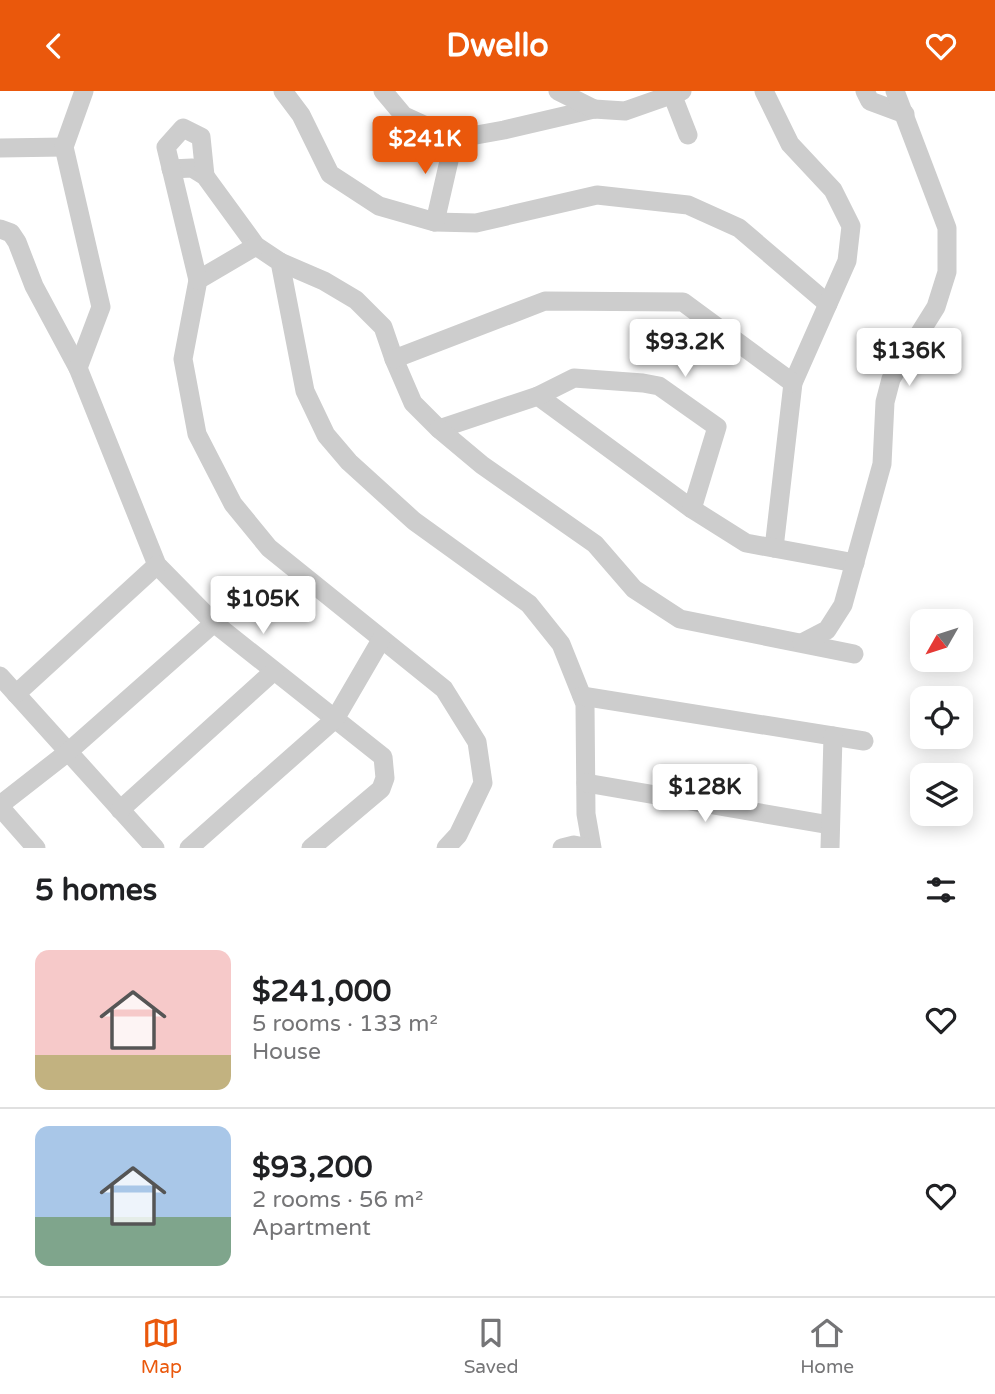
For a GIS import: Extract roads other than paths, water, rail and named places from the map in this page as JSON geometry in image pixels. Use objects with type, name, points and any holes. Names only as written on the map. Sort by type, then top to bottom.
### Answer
[{"type":"street","points":[[78,368],[100,307],[64,147],[84,91]]},
{"type":"street","points":[[283,91],[301,115],[330,174],[379,206],[435,222],[476,223],[597,195],[688,205],[739,228],[828,304]]},
{"type":"street","points":[[383,91],[404,116],[454,139],[594,109],[625,111],[677,93],[688,135]]},
{"type":"street","points":[[558,91],[594,109]]},
{"type":"street","points":[[764,91],[790,143],[833,190],[851,226],[847,261],[793,383],[774,548]]},
{"type":"street","points":[[865,91],[870,101],[905,114]]},
{"type":"street","points":[[802,643],[827,630],[843,605],[882,464],[885,402],[891,380],[936,307],[947,272],[947,228],[895,91]]},
{"type":"street","points":[[205,176],[201,137],[183,128],[166,147],[198,280],[183,359],[197,434],[233,504],[269,548],[444,689],[477,741],[483,783],[458,835],[446,848]]},
{"type":"street","points":[[435,222],[454,139]]},
{"type":"street","points":[[0,148],[64,147]]},
{"type":"street","points":[[171,169],[192,168],[205,176],[256,246],[280,262],[324,281],[356,300],[383,327],[413,403],[482,465],[595,544],[634,589],[680,619],[854,654]]},
{"type":"street","points":[[0,229],[11,233],[17,242],[34,286],[78,368],[158,565],[214,623],[383,757],[385,778],[382,789],[311,848]]},
{"type":"street","points":[[198,280],[256,246]]},
{"type":"street","points":[[280,262],[305,391],[326,435],[349,462],[414,521],[529,604],[561,644],[585,704],[586,814],[591,848],[574,845],[562,848]]},
{"type":"street","points":[[394,359],[545,301],[683,302],[793,383]]},
{"type":"street","points":[[439,429],[538,396],[574,378],[659,386],[717,427],[692,509]]},
{"type":"street","points":[[538,396],[692,509],[746,543],[855,563]]},
{"type":"street","points":[[16,694],[158,565]]},
{"type":"street","points":[[36,848],[0,806],[68,752],[214,623]]},
{"type":"street","points":[[189,848],[335,719],[381,640]]},
{"type":"street","points":[[120,810],[274,671]]},
{"type":"street","points":[[0,676],[155,848]]},
{"type":"street","points":[[582,696],[864,741]]},
{"type":"street","points":[[830,848],[833,736]]},
{"type":"street","points":[[586,783],[830,825]]}]
